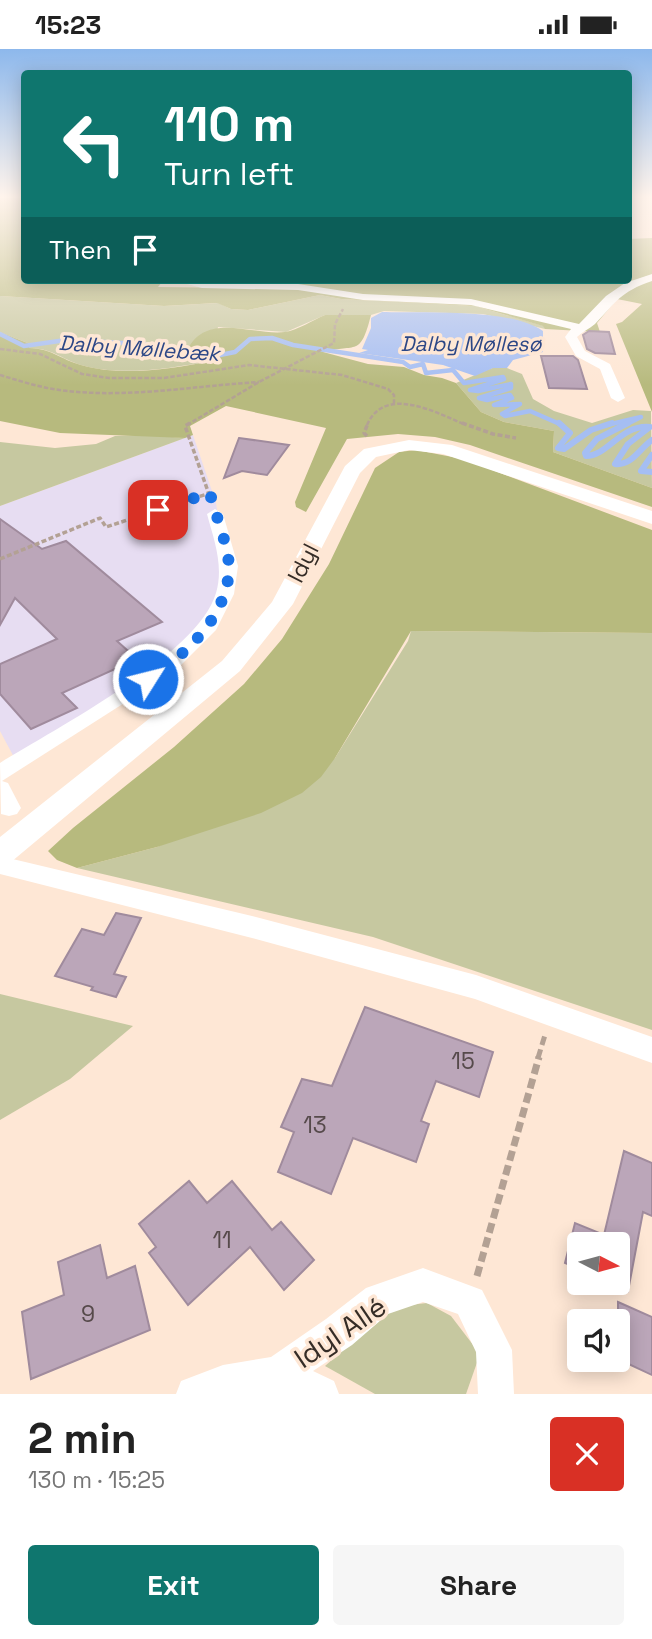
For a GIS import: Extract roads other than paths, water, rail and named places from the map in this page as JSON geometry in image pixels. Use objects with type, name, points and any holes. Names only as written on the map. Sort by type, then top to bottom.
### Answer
[{"type":"street","points":[[632,284],[652,277]]},
{"type":"street","points":[[197,284],[298,287],[350,296],[471,302],[580,328]]},
{"type":"street","points":[[618,398],[606,367],[580,353],[573,345],[571,337],[589,323],[610,298],[632,284]]},
{"type":"street","name":"Idyl","points":[[0,854],[231,666],[282,604],[352,470],[370,453],[409,445],[446,450],[652,518]]},
{"type":"street","points":[[0,774],[169,666],[209,626],[225,594],[229,566],[215,514]]},
{"type":"street","points":[[0,865],[225,920],[463,984],[652,1050]]},
{"type":"street","name":"Idyl Allé","points":[[194,1394],[223,1383],[277,1374],[339,1332],[378,1300],[424,1285],[470,1302],[494,1350],[496,1394]]},
{"type":"street","name":"Idyl Allé","points":[[277,1374],[321,1394]]},
{"type":"water","name":"Dalby Møllesø","points":[[382,312],[466,313],[510,318],[543,331],[543,352],[513,360],[507,368],[493,368],[475,376],[443,365],[359,353],[368,350],[362,349],[371,328],[371,318]]},
{"type":"waterway","name":"Dalby Møllebæk","points":[[0,334],[24,346],[66,340],[159,345],[215,356],[235,352],[250,339],[272,338],[293,345],[403,362],[410,367],[423,364],[426,373],[453,370],[464,383],[503,377],[504,379],[470,390],[478,391],[511,384],[511,388],[479,398],[487,400],[510,395],[512,398],[494,405],[520,404],[502,414],[505,416],[530,411],[560,424]]},
{"type":"waterway","name":"Dalby Møllebæk","points":[[607,425],[641,417],[625,425]]},
{"type":"waterway","name":"Dalby Møllebæk","points":[[560,424],[570,433],[558,448],[564,449],[591,430],[612,423]]},
{"type":"waterway","name":"Dalby Møllebæk","points":[[628,423],[597,439],[585,453],[586,456],[601,451],[631,430],[650,427],[628,444],[615,464],[621,464],[631,460],[652,440]]},
{"type":"waterway","name":"Dalby Møllebæk","points":[[652,455],[641,471],[652,472]]}]
